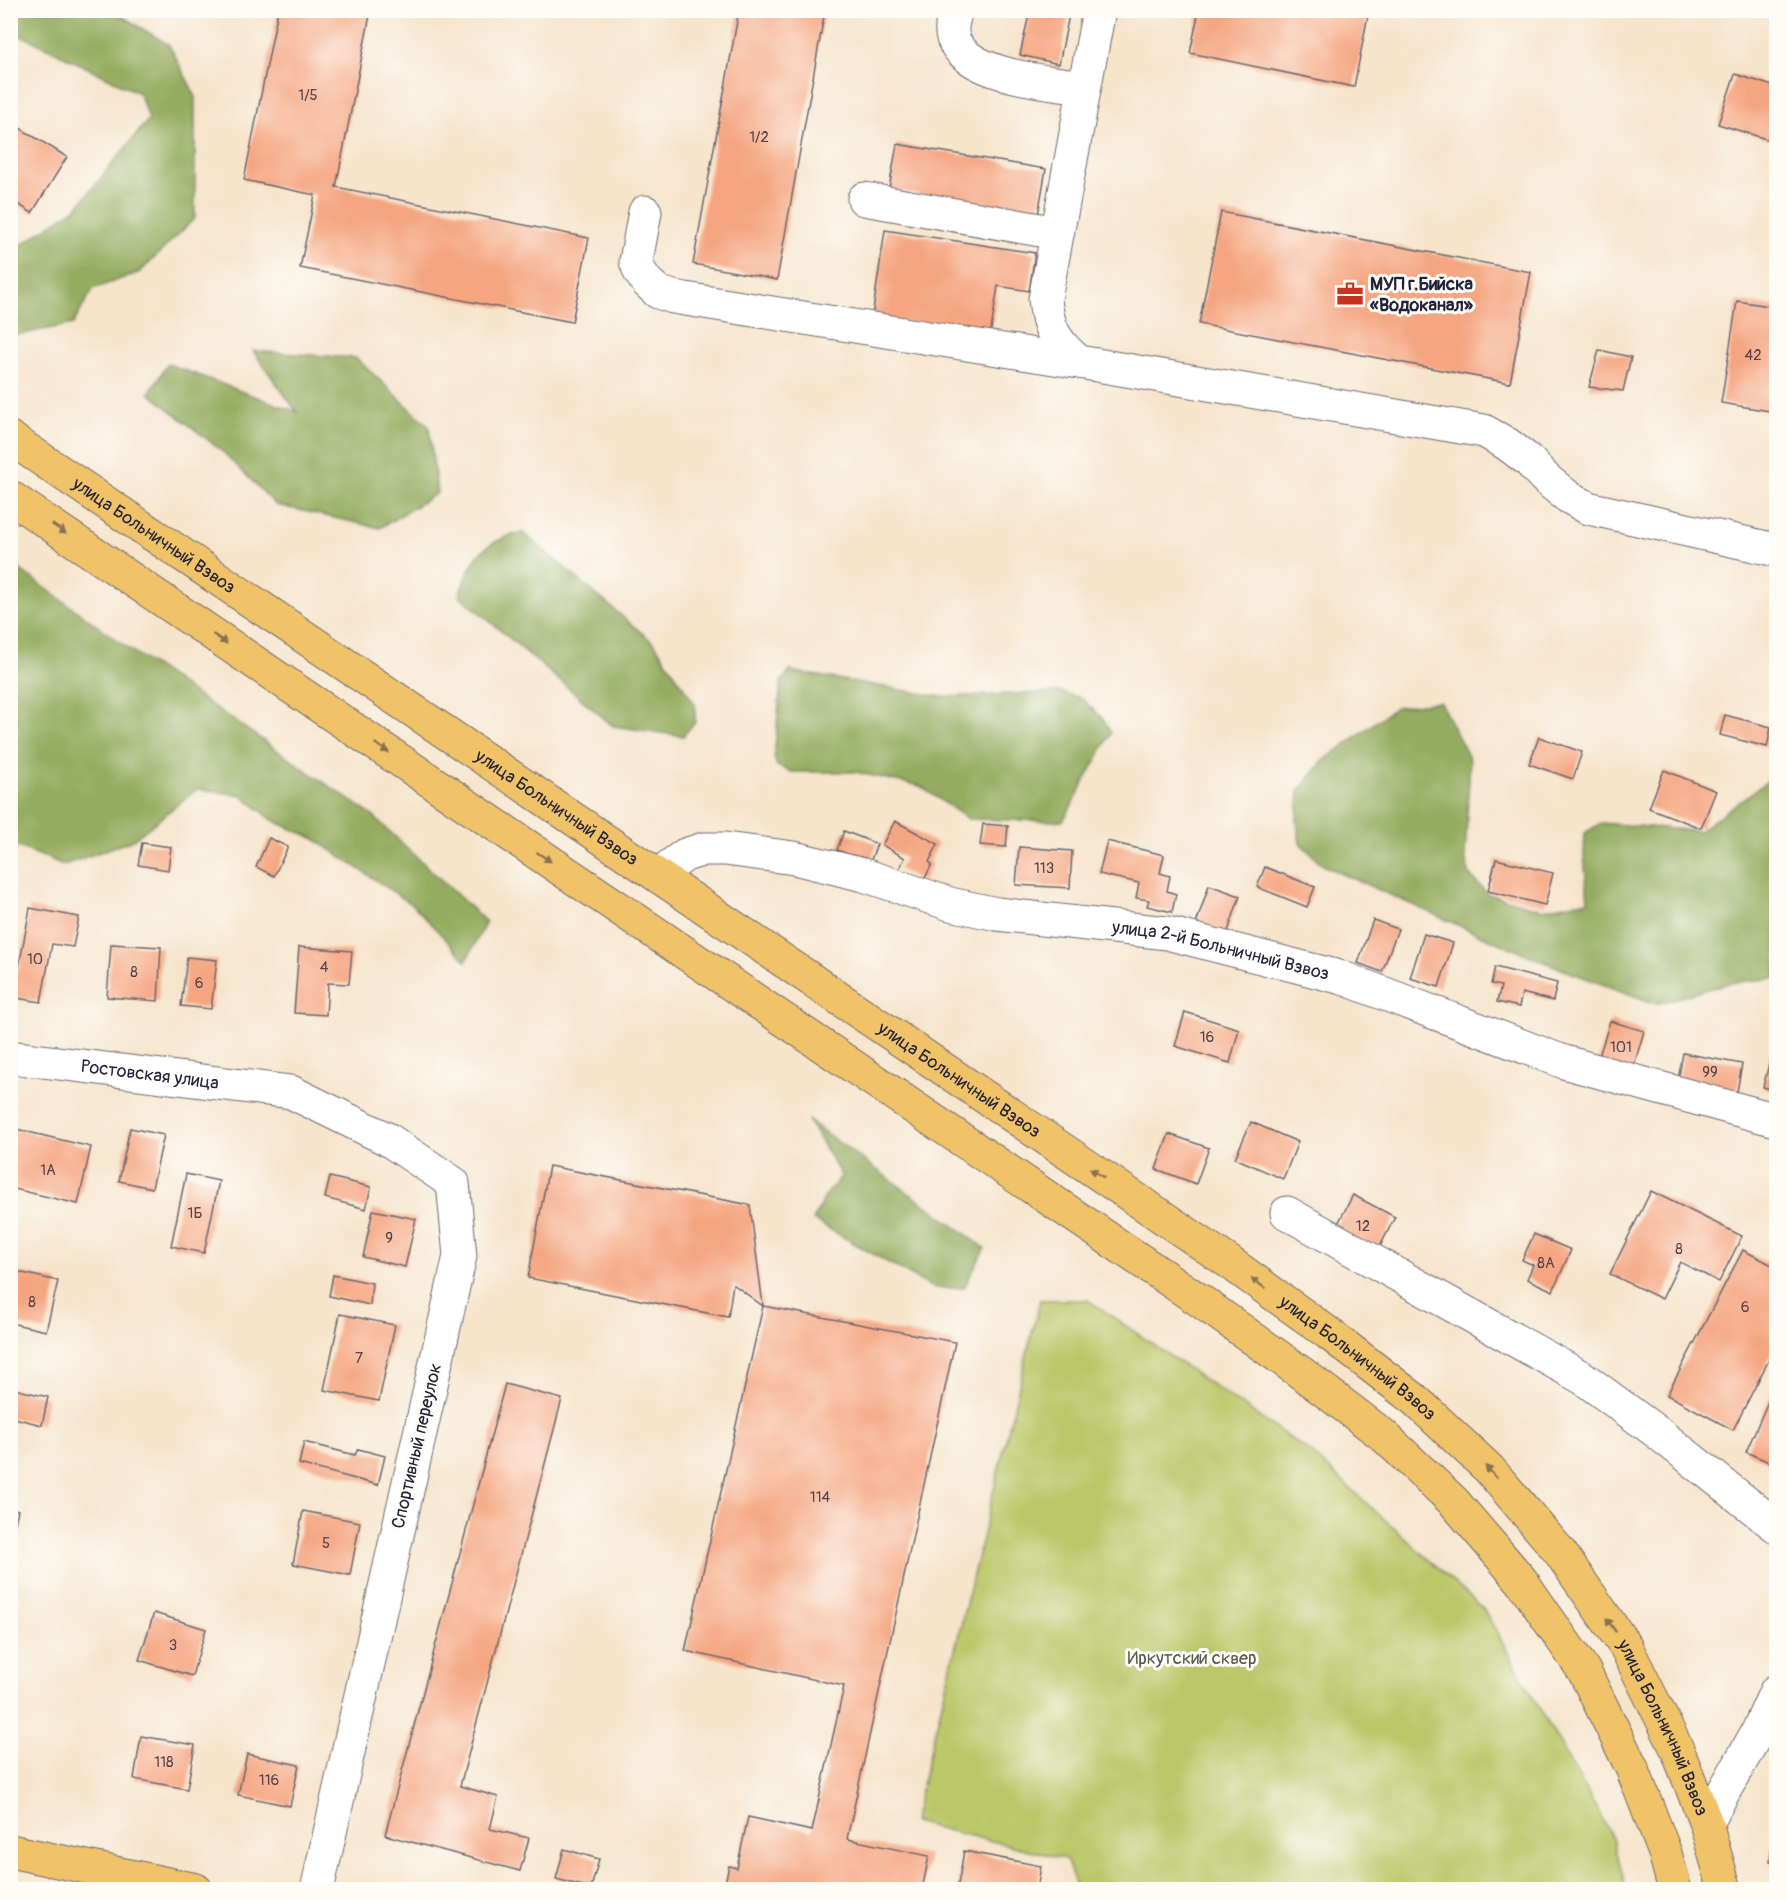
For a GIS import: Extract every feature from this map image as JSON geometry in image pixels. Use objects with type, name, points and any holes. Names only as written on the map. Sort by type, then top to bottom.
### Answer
[{"type":"main road","name":"улица Больничный Взвоз","points":[[10,438],[1219,1256],[1328,1333],[1414,1399],[1489,1468],[1559,1551],[1626,1647],[1677,1749],[1706,1823],[1725,1890]]},
{"type":"main road","points":[[10,496],[1202,1302],[1383,1435],[1454,1502],[1499,1554],[1521,1580],[1584,1671],[1632,1768],[1665,1853],[1675,1890]]},
{"type":"main road","points":[[10,1851],[196,1890]]},
{"type":"street","points":[[956,10],[951,26],[954,39],[973,62],[1016,77],[1084,87]]},
{"type":"street","points":[[1079,362],[1064,349],[1053,334],[1046,315],[1045,300],[1099,10]]},
{"type":"street","points":[[864,198],[1057,233]]},
{"type":"street","points":[[645,212],[636,261],[647,282],[658,292],[673,297],[1079,362],[1484,431],[1521,454],[1567,496],[1588,508],[1776,550]]},
{"type":"street","name":"улица 2-й Больничный Взвоз","points":[[660,877],[685,855],[704,849],[725,849],[794,858],[864,875],[950,904],[997,914],[1167,933],[1343,978],[1564,1062],[1776,1120]]},
{"type":"street","name":"Ростовская улица","points":[[10,1057],[291,1092]]},
{"type":"street","name":"Спортивный переулок","points":[[291,1092],[389,1140],[453,1183],[460,1256],[317,1890]]},
{"type":"street","points":[[1287,1213],[1583,1378],[1658,1433],[1776,1526]]},
{"type":"street","points":[[1706,1823],[1758,1731],[1776,1691]]},
{"type":"green space","points":[[11,10],[114,11],[169,45],[195,95],[195,218],[140,272],[93,289],[73,324],[11,336],[11,252],[77,207],[149,119],[139,93],[25,37],[11,36]]},
{"type":"green space","points":[[253,351],[356,358],[429,426],[437,493],[380,528],[276,505],[223,452],[149,393],[168,364],[297,412]]},
{"type":"green space","points":[[522,532],[655,644],[695,704],[695,722],[683,736],[613,726],[459,595],[469,570],[488,546]]},
{"type":"green space","points":[[11,563],[128,648],[373,816],[486,922],[466,961],[414,906],[313,838],[274,821],[241,795],[197,789],[133,840],[64,865],[11,844]]},
{"type":"green space","points":[[790,671],[943,697],[1060,692],[1081,698],[1103,719],[1111,733],[1063,821],[968,819],[920,786],[855,772],[792,772],[777,766],[774,757],[781,682]]},
{"type":"green space","points":[[1440,702],[1470,760],[1465,856],[1470,876],[1488,894],[1542,909],[1588,901],[1584,855],[1585,833],[1601,823],[1699,831],[1776,775],[1776,978],[1729,983],[1656,1004],[1487,938],[1323,865],[1300,843],[1297,822],[1299,791],[1322,762],[1396,707]]},
{"type":"green space","points":[[808,1120],[985,1248],[964,1288],[933,1288],[813,1220],[828,1191],[842,1177]]},
{"type":"green space","name":"Иркутский сквер","points":[[1040,1300],[1088,1300],[1309,1451],[1484,1610],[1614,1840],[1626,1889],[1077,1889],[1066,1859],[913,1822]]},
{"type":"building","points":[[278,10],[371,10],[336,187],[589,238],[572,322],[300,268],[315,195],[244,180]]},
{"type":"building","points":[[739,10],[825,10],[777,280],[693,264]]},
{"type":"building","points":[[1030,10],[1070,10],[1059,64],[1020,55]]},
{"type":"building","points":[[1199,10],[1369,10],[1354,87],[1190,53]]},
{"type":"building","points":[[1735,74],[1776,87],[1776,142],[1718,124]]},
{"type":"building","points":[[10,122],[67,157],[32,213],[10,199]]},
{"type":"building","points":[[897,144],[1046,169],[1038,215],[889,189]]},
{"type":"building","points":[[1221,212],[1531,272],[1510,383],[1199,324]]},
{"type":"building","points":[[885,230],[1035,253],[1029,291],[998,286],[990,336],[872,317]]},
{"type":"building","points":[[1737,301],[1776,307],[1776,412],[1721,403]]},
{"type":"building","points":[[1599,350],[1631,357],[1623,391],[1589,387]]},
{"type":"building","points":[[1725,715],[1771,727],[1767,747],[1720,735]]},
{"type":"building","points":[[1539,737],[1582,752],[1573,779],[1529,764]]},
{"type":"building","points":[[1664,770],[1716,791],[1701,828],[1649,808]]},
{"type":"building","points":[[895,821],[938,844],[923,882],[899,869],[905,858],[882,845]]},
{"type":"building","points":[[983,824],[1008,826],[1006,847],[980,845]]},
{"type":"building","points":[[844,831],[877,844],[870,862],[837,850]]},
{"type":"building","points":[[269,838],[288,847],[274,876],[256,867]]},
{"type":"building","points":[[1107,841],[1164,855],[1160,873],[1170,876],[1167,891],[1176,894],[1172,912],[1147,906],[1149,900],[1136,898],[1139,883],[1099,874]]},
{"type":"building","points":[[142,843],[171,847],[168,870],[138,865]]},
{"type":"building","points":[[1019,847],[1072,851],[1070,888],[1016,885]]},
{"type":"building","points":[[1496,859],[1553,873],[1545,905],[1488,891]]},
{"type":"building","points":[[1265,867],[1315,887],[1307,907],[1257,887]]},
{"type":"building","points":[[1209,885],[1240,896],[1226,937],[1195,927]]},
{"type":"building","points":[[30,908],[79,917],[73,947],[52,944],[41,1002],[10,997],[12,971],[18,972]]},
{"type":"building","points":[[1373,920],[1398,929],[1382,972],[1358,963]]},
{"type":"building","points":[[1424,934],[1453,943],[1439,987],[1410,978]]},
{"type":"building","points":[[111,944],[161,947],[158,1001],[107,997]]},
{"type":"building","points":[[299,947],[352,951],[349,984],[328,983],[326,1015],[294,1013]]},
{"type":"building","points":[[187,957],[217,960],[211,1009],[181,1006]]},
{"type":"building","points":[[1495,967],[1557,983],[1553,1001],[1522,993],[1519,1007],[1497,1002],[1501,986],[1491,984]]},
{"type":"building","points":[[1185,1012],[1239,1029],[1230,1063],[1175,1046]]},
{"type":"building","points":[[1610,1021],[1644,1031],[1632,1073],[1597,1063]]},
{"type":"building","points":[[1776,1038],[1776,1091],[1763,1087]]},
{"type":"building","points":[[1683,1053],[1742,1064],[1737,1092],[1678,1080]]},
{"type":"building","points":[[1251,1122],[1298,1142],[1283,1179],[1235,1158]]},
{"type":"building","points":[[130,1128],[164,1135],[152,1188],[119,1181]]},
{"type":"building","points":[[16,1129],[91,1147],[78,1204],[10,1188],[10,1151]]},
{"type":"building","points":[[1169,1134],[1209,1148],[1196,1184],[1156,1169]]},
{"type":"building","points":[[549,1166],[750,1205],[763,1306],[733,1284],[728,1317],[528,1278]]},
{"type":"building","points":[[186,1174],[219,1181],[204,1253],[171,1246]]},
{"type":"building","points":[[330,1177],[371,1187],[366,1209],[325,1198]]},
{"type":"building","points":[[1651,1191],[1742,1236],[1719,1282],[1680,1262],[1662,1299],[1610,1274]]},
{"type":"building","points":[[1353,1195],[1395,1217],[1374,1258],[1332,1235]]},
{"type":"building","points":[[373,1210],[416,1219],[405,1267],[363,1257]]},
{"type":"building","points":[[1534,1234],[1571,1250],[1553,1291],[1527,1279],[1533,1265],[1522,1260]]},
{"type":"building","points":[[1743,1250],[1776,1267],[1776,1346],[1733,1430],[1667,1395]]},
{"type":"building","points":[[10,1270],[58,1281],[46,1331],[10,1323]]},
{"type":"building","points":[[333,1275],[372,1283],[370,1305],[329,1296]]},
{"type":"building","points":[[763,1306],[955,1342],[847,1839],[929,1856],[922,1890],[733,1890],[733,1886],[725,1883],[729,1866],[737,1868],[748,1817],[812,1831],[844,1686],[685,1651]]},
{"type":"building","points":[[340,1314],[395,1325],[379,1401],[324,1390]]},
{"type":"building","points":[[1776,1383],[1776,1465],[1746,1452]]},
{"type":"building","points":[[505,1384],[562,1399],[460,1786],[498,1797],[490,1829],[529,1838],[520,1871],[385,1835]]},
{"type":"building","points":[[10,1388],[48,1397],[42,1425],[10,1417]]},
{"type":"building","points":[[304,1442],[355,1455],[358,1449],[385,1456],[378,1485],[299,1464]]},
{"type":"building","points":[[10,1509],[18,1510],[11,1541],[10,1541]]},
{"type":"building","points":[[303,1511],[360,1522],[350,1575],[293,1564]]},
{"type":"building","points":[[10,1583],[16,1584],[11,1605],[10,1605]]},
{"type":"building","points":[[154,1613],[206,1629],[192,1676],[139,1660]]},
{"type":"building","points":[[141,1736],[195,1745],[187,1789],[134,1779]]},
{"type":"building","points":[[247,1754],[299,1765],[290,1806],[238,1795]]},
{"type":"building","points":[[1776,1827],[1776,1863],[1770,1861]]},
{"type":"building","points":[[564,1849],[599,1859],[591,1888],[556,1879]]},
{"type":"building","points":[[964,1851],[1041,1866],[1037,1890],[957,1890]]},
{"type":"place","name":"МУП г.Бийска «Водоканал»","points":[[1350,294]]}]
